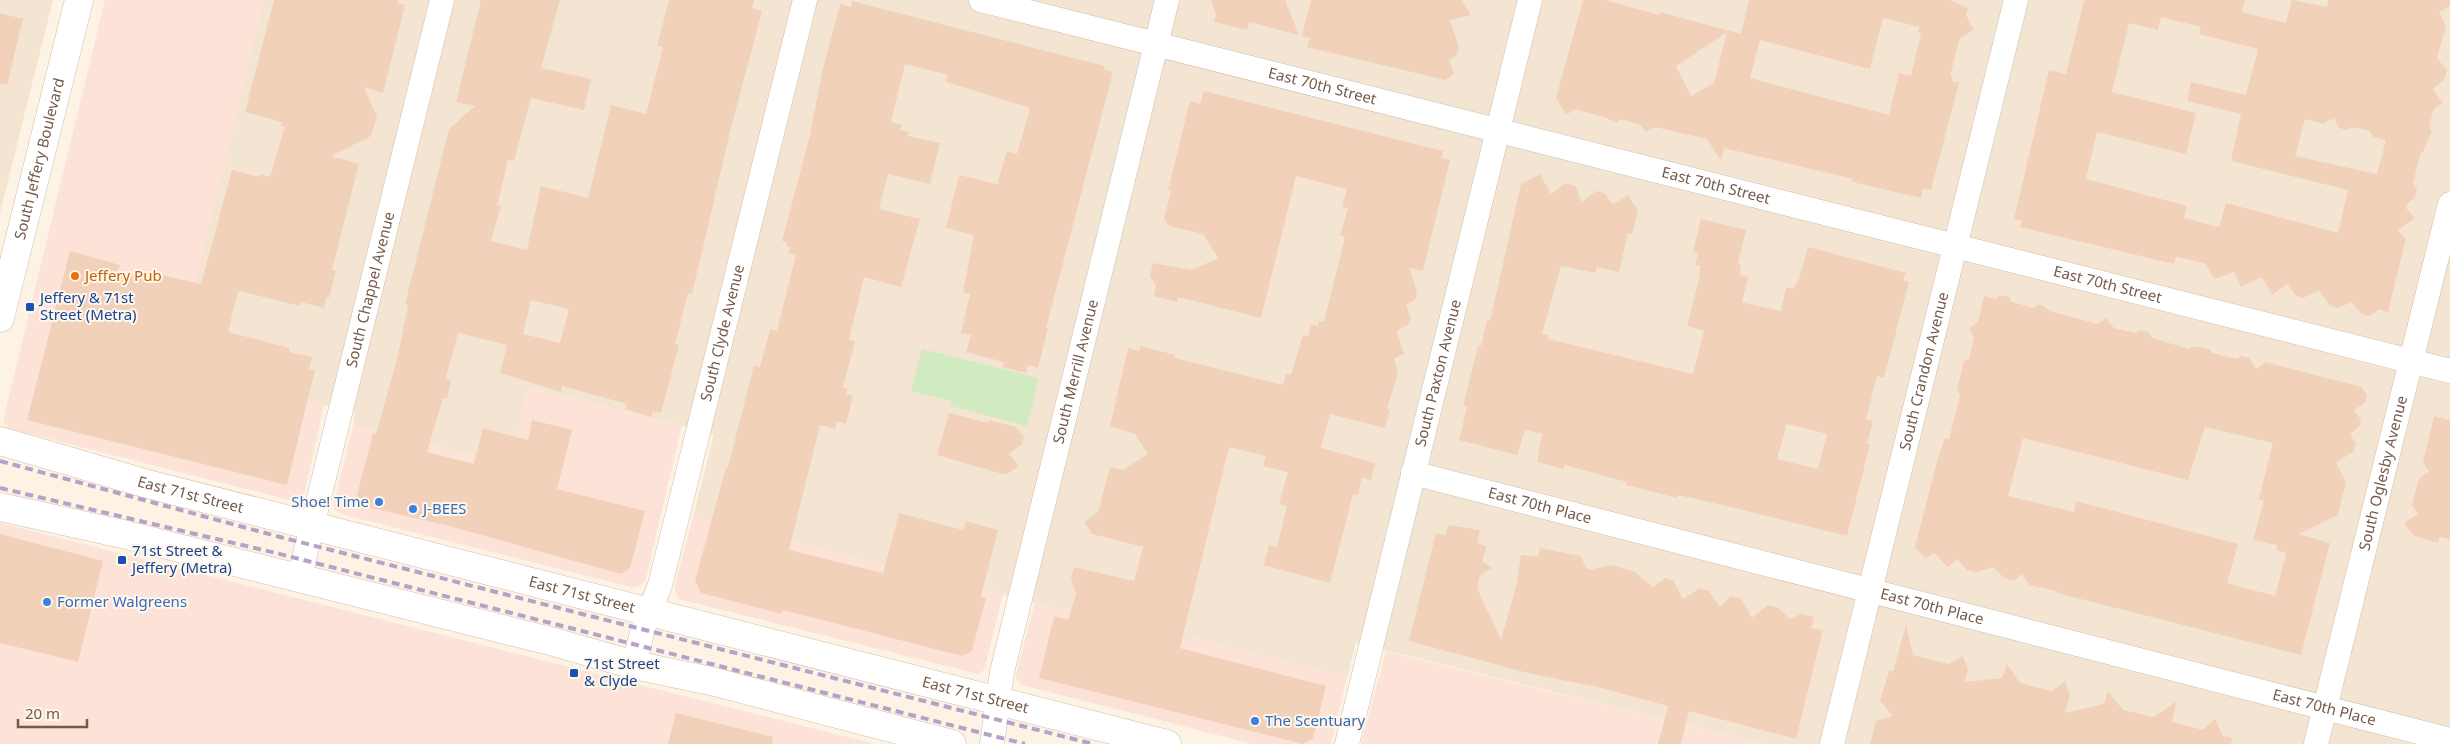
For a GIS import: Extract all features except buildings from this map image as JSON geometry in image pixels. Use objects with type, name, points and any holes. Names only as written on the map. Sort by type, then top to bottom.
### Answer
[{"type":"main road","name":"South Jeffery Boulevard","points":[[0,318],[79,0]]},
{"type":"main road","name":"East 71st Street","points":[[0,441],[144,483],[1167,744]]},
{"type":"main road","points":[[0,507],[127,535],[554,642],[634,665],[711,681],[952,744]]},
{"type":"street","name":"South Chappel Avenue","points":[[298,579],[442,0]]},
{"type":"street","name":"South Clyde Avenue","points":[[634,665],[678,513],[805,0]]},
{"type":"street","name":"East 70th Street","points":[[981,0],[2450,371]]},
{"type":"street","name":"South Merrill Avenue","points":[[992,744],[1002,672],[1167,0]]},
{"type":"street","name":"South Paxton Avenue","points":[[1346,744],[1530,0]]},
{"type":"street","name":"South Crandon Avenue","points":[[1832,744],[2016,0]]},
{"type":"street","name":"South Oglesby Avenue","points":[[2316,744],[2450,204]]},
{"type":"street","name":"East 70th Place","points":[[1414,473],[2450,740]]},
{"type":"shaded area","points":[[0,0],[53,0],[0,213]]},
{"type":"shaded area","points":[[105,0],[264,0],[175,367],[324,405],[304,495],[297,502],[10,429],[3,421]]},
{"type":"shaded area","points":[[261,0],[2450,0],[2450,744],[1764,744],[1356,643],[1347,677],[1193,638],[1191,642],[693,517],[714,434],[529,387],[511,465],[353,425],[355,413],[175,367]]},
{"type":"shaded area","points":[[529,387],[682,426],[645,581],[641,585],[635,588],[345,515],[336,511],[333,507],[353,425],[511,465]]},
{"type":"shaded area","points":[[693,517],[1003,594],[984,670],[978,674],[678,599],[674,588]]},
{"type":"shaded area","points":[[0,523],[807,727],[875,744],[0,744]]},
{"type":"shaded area","points":[[1035,602],[1191,642],[1193,638],[1347,677],[1331,744],[1253,744],[1022,685],[1016,680],[1016,675]]},
{"type":"shaded area","points":[[1386,651],[1400,655],[1764,744],[1361,744]]},
{"type":"green space","points":[[922,349],[1039,378],[1027,426],[950,406],[951,401],[911,391]]},
{"type":"railway","points":[[0,461],[280,537],[1093,744]]},
{"type":"railway","points":[[0,488],[276,553],[1025,744]]},
{"type":"place","name":"Jeffery Pub","points":[[75,276]]},
{"type":"place","name":"Jeffery & 71st Street (Metra)","points":[[30,307]]},
{"type":"place","name":"Shoe! Time","points":[[379,502]]},
{"type":"place","name":"J-BEES","points":[[413,509]]},
{"type":"place","name":"71st Street & Jeffery (Metra)","points":[[122,560]]},
{"type":"place","name":"Former Walgreens","points":[[47,602]]},
{"type":"place","name":"71st Street & Clyde","points":[[574,673]]},
{"type":"place","name":"The Scentuary","points":[[1255,721]]}]
